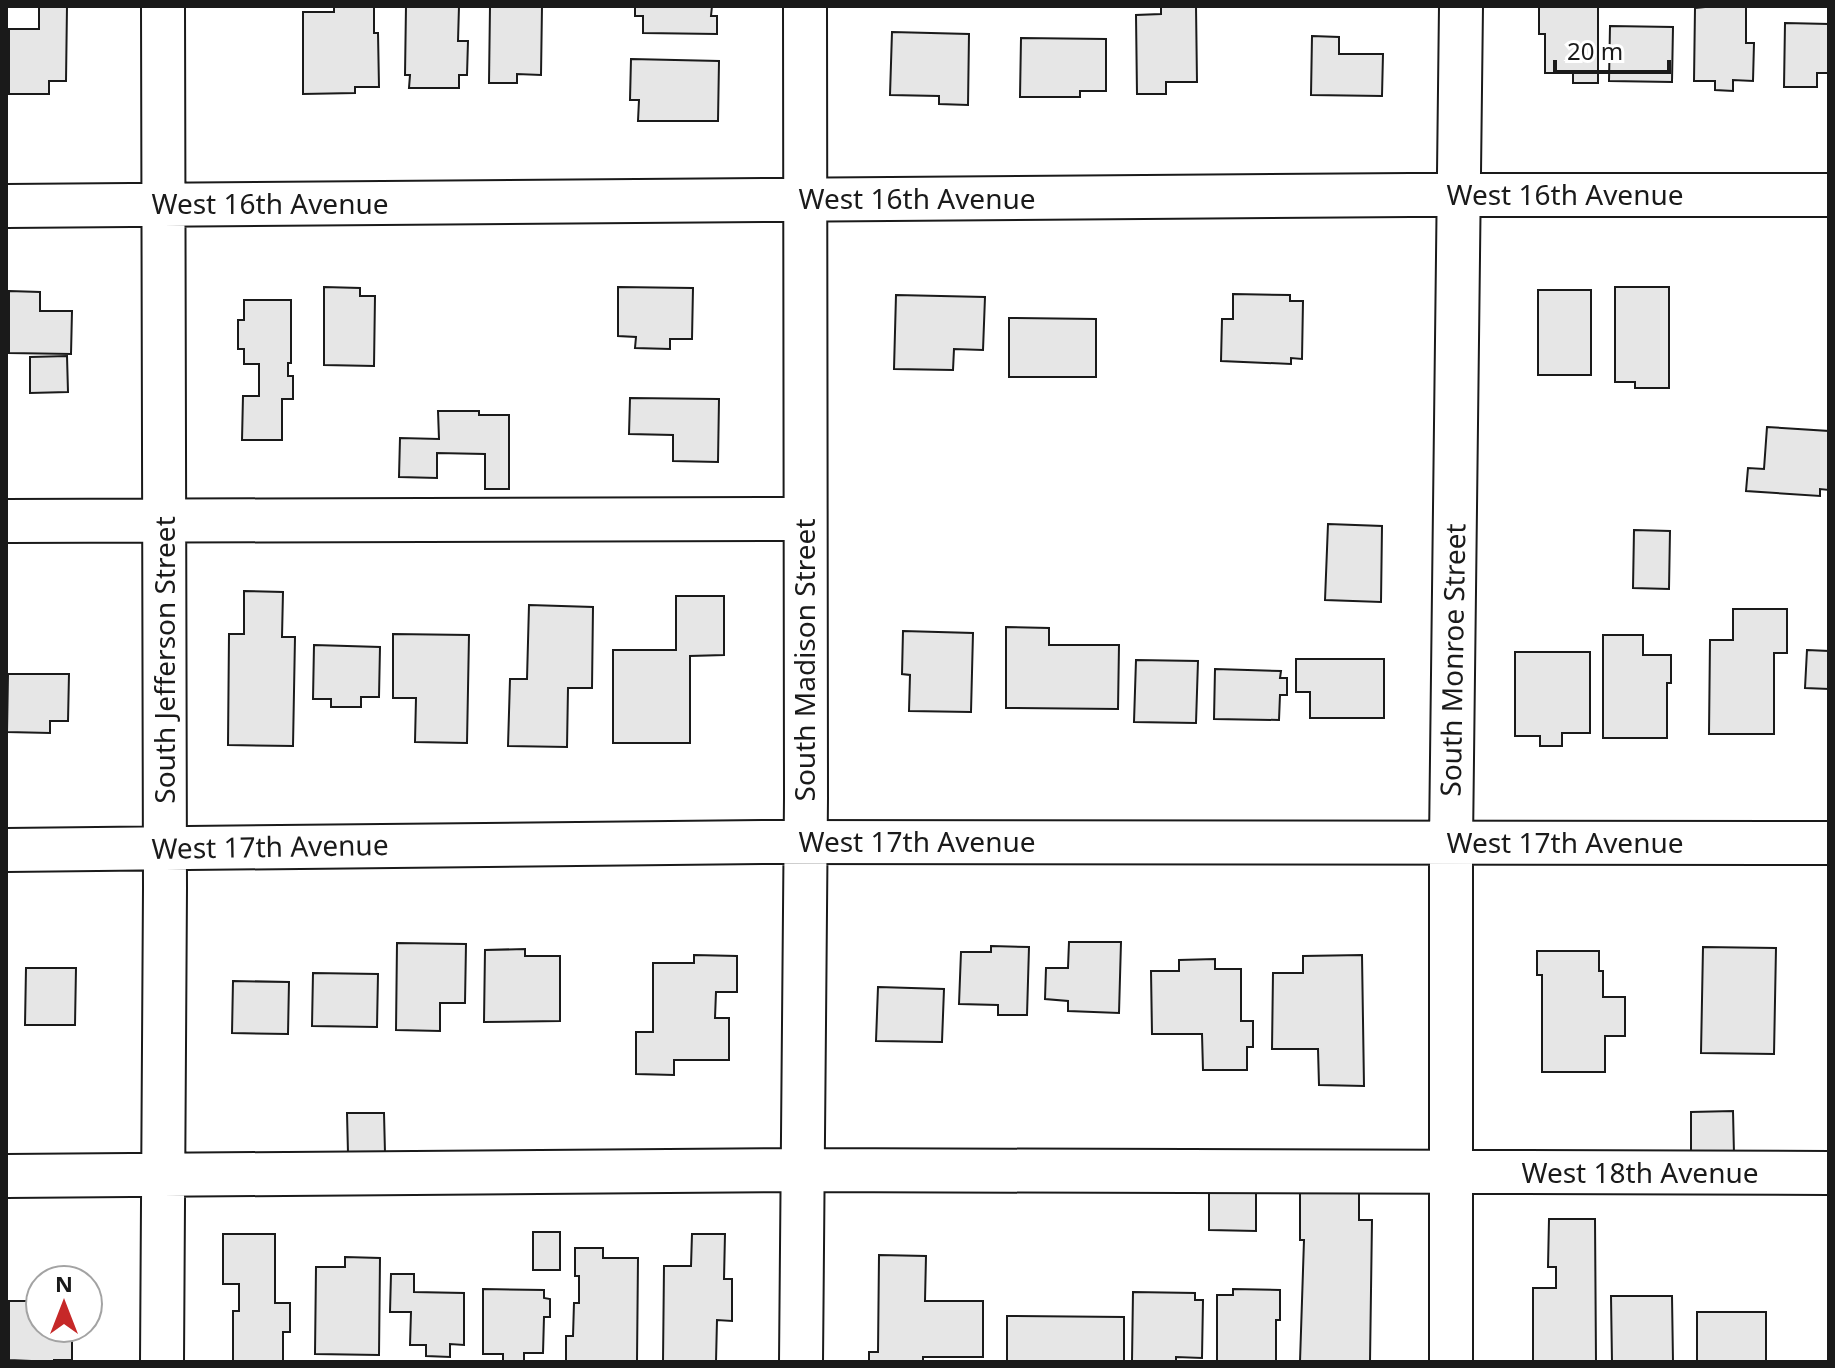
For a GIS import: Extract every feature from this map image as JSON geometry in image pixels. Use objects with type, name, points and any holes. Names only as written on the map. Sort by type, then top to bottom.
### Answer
[{"type":"street","name":"South Jefferson Street","points":[[162,1362],[165,849],[163,6]]},
{"type":"street","name":"South Madison Street","points":[[801,1362],[806,842],[805,6]]},
{"type":"street","name":"South Monroe Street","points":[[1451,1362],[1451,842],[1461,6]]},
{"type":"street","name":"West 16th Avenue","points":[[6,206],[1829,195]]},
{"type":"street","points":[[6,521],[805,519]]},
{"type":"street","name":"West 17th Avenue","points":[[6,850],[806,842],[1829,843]]},
{"type":"street","name":"West 18th Avenue","points":[[6,1176],[803,1170],[1829,1173]]},
{"type":"building","points":[[39,6],[67,6],[66,81],[49,81],[49,94],[9,94],[9,29],[39,29]]},
{"type":"building","points":[[334,6],[374,6],[379,87],[355,87],[355,93],[303,94],[303,12],[334,12]]},
{"type":"building","points":[[406,6],[459,6],[458,41],[468,41],[467,75],[459,75],[459,88],[409,88],[410,75],[405,75]]},
{"type":"building","points":[[490,6],[542,6],[541,75],[517,74],[517,83],[489,83]]},
{"type":"building","points":[[635,6],[712,6],[711,16],[717,16],[717,34],[643,33],[643,16],[635,16]]},
{"type":"building","points":[[1161,6],[1196,6],[1197,82],[1166,82],[1166,94],[1137,94],[1136,15],[1161,14]]},
{"type":"building","points":[[1539,6],[1598,6],[1598,83],[1573,83],[1573,73],[1545,73],[1545,34],[1539,34]]},
{"type":"building","points":[[1746,7],[1746,43],[1754,43],[1753,81],[1733,80],[1733,91],[1715,90],[1715,81],[1694,81],[1695,8]]},
{"type":"building","points":[[1785,23],[1829,24],[1829,73],[1817,73],[1817,87],[1784,87]]},
{"type":"building","points":[[1610,26],[1673,27],[1672,82],[1609,81]]},
{"type":"building","points":[[892,32],[969,34],[968,105],[939,104],[939,96],[890,95]]},
{"type":"building","points":[[1312,36],[1339,37],[1339,54],[1383,54],[1382,96],[1311,95]]},
{"type":"building","points":[[1021,38],[1106,39],[1106,91],[1080,91],[1080,97],[1020,97]]},
{"type":"building","points":[[631,59],[719,61],[718,121],[638,121],[639,100],[630,100]]},
{"type":"building","points":[[324,287],[360,288],[360,296],[375,296],[374,366],[324,365]]},
{"type":"building","points":[[618,287],[693,288],[692,339],[670,339],[670,349],[635,348],[636,337],[618,336]]},
{"type":"building","points":[[1615,287],[1669,287],[1669,388],[1635,388],[1635,382],[1615,382]]},
{"type":"building","points":[[1538,290],[1591,290],[1591,375],[1538,375]]},
{"type":"building","points":[[9,291],[40,292],[40,311],[72,311],[71,354],[9,353]]},
{"type":"building","points":[[1233,294],[1290,295],[1290,301],[1303,301],[1302,359],[1291,358],[1291,364],[1221,361],[1222,319],[1233,319]]},
{"type":"building","points":[[896,295],[985,297],[983,350],[954,349],[953,370],[894,369]]},
{"type":"building","points":[[244,300],[291,300],[291,363],[288,363],[288,376],[293,376],[293,399],[282,399],[282,440],[242,440],[243,396],[259,396],[259,364],[244,364],[244,349],[238,349],[238,320],[244,320]]},
{"type":"building","points":[[1009,318],[1096,319],[1096,377],[1009,377]]},
{"type":"building","points":[[67,356],[68,392],[30,393],[30,357]]},
{"type":"building","points":[[630,398],[719,399],[718,462],[673,461],[673,435],[629,434]]},
{"type":"building","points":[[438,411],[509,415],[509,489],[485,489],[485,454],[437,453],[437,478],[399,477],[400,438],[439,439]]},
{"type":"building","points":[[1767,427],[1829,431],[1829,490],[1820,489],[1820,496],[1746,491],[1748,468],[1764,469]]},
{"type":"building","points":[[1328,524],[1382,526],[1381,602],[1325,600]]},
{"type":"building","points":[[1634,530],[1670,531],[1669,589],[1633,588]]},
{"type":"building","points":[[244,591],[283,592],[282,637],[295,637],[293,746],[228,745],[229,634],[244,634]]},
{"type":"building","points":[[676,596],[724,596],[724,655],[690,656],[690,743],[613,743],[613,650],[676,650]]},
{"type":"building","points":[[529,605],[593,607],[592,688],[568,688],[567,747],[508,746],[510,679],[527,679]]},
{"type":"building","points":[[1733,609],[1787,609],[1787,653],[1774,653],[1774,734],[1709,734],[1710,640],[1733,640]]},
{"type":"building","points":[[1006,627],[1049,628],[1049,645],[1119,645],[1118,709],[1006,708]]},
{"type":"building","points":[[903,631],[973,633],[971,712],[909,711],[910,675],[902,674]]},
{"type":"building","points":[[393,634],[469,635],[467,743],[415,742],[416,698],[393,698]]},
{"type":"building","points":[[1603,635],[1643,635],[1643,655],[1671,655],[1671,683],[1667,683],[1667,738],[1603,738]]},
{"type":"building","points":[[314,645],[380,647],[379,697],[361,697],[361,707],[331,707],[331,699],[313,699]]},
{"type":"building","points":[[1807,650],[1829,651],[1829,689],[1805,688]]},
{"type":"building","points":[[1515,652],[1590,652],[1590,733],[1562,733],[1562,746],[1540,746],[1540,736],[1515,736]]},
{"type":"building","points":[[1296,659],[1384,659],[1384,718],[1310,718],[1310,692],[1296,692]]},
{"type":"building","points":[[1136,660],[1198,661],[1196,723],[1134,722]]},
{"type":"building","points":[[1215,669],[1281,671],[1280,678],[1287,678],[1287,695],[1280,695],[1279,720],[1214,719]]},
{"type":"building","points":[[8,674],[69,674],[68,721],[50,721],[50,733],[7,732]]},
{"type":"building","points":[[1069,942],[1121,942],[1119,1013],[1068,1011],[1068,1001],[1045,999],[1046,968],[1068,968]]},
{"type":"building","points":[[397,943],[466,944],[465,1003],[440,1003],[440,1031],[396,1030]]},
{"type":"building","points":[[991,946],[1029,947],[1027,1015],[998,1015],[998,1005],[959,1004],[961,952],[991,952]]},
{"type":"building","points":[[1703,947],[1776,948],[1774,1054],[1701,1053]]},
{"type":"building","points":[[525,949],[525,956],[560,956],[560,1021],[484,1022],[485,950]]},
{"type":"building","points":[[1537,951],[1599,951],[1603,997],[1625,997],[1625,1036],[1605,1036],[1605,1072],[1542,1072],[1542,975],[1537,975]]},
{"type":"building","points":[[694,955],[737,956],[737,992],[716,992],[715,1018],[729,1018],[729,1060],[674,1060],[674,1075],[636,1074],[636,1032],[653,1032],[653,963],[694,963]]},
{"type":"building","points":[[1362,955],[1364,1086],[1319,1085],[1318,1049],[1272,1049],[1273,973],[1303,973],[1303,956]]},
{"type":"building","points":[[1215,959],[1215,969],[1241,969],[1241,1021],[1253,1021],[1253,1047],[1247,1047],[1247,1070],[1203,1070],[1202,1034],[1152,1034],[1151,971],[1179,971],[1179,960]]},
{"type":"building","points":[[26,968],[76,968],[75,1025],[25,1025]]},
{"type":"building","points":[[313,973],[378,974],[377,1027],[312,1026]]},
{"type":"building","points":[[233,981],[289,982],[288,1034],[232,1033]]},
{"type":"building","points":[[878,987],[944,989],[942,1042],[876,1041]]},
{"type":"building","points":[[1733,1111],[1734,1154],[1691,1155],[1691,1112]]},
{"type":"building","points":[[347,1113],[384,1113],[385,1153],[348,1153]]},
{"type":"building","points":[[1209,1182],[1256,1183],[1256,1231],[1209,1230]]},
{"type":"building","points":[[1300,1185],[1359,1186],[1359,1220],[1372,1220],[1370,1362],[1300,1362],[1304,1240],[1300,1240]]},
{"type":"building","points":[[1549,1219],[1595,1219],[1596,1362],[1533,1362],[1533,1288],[1556,1288],[1556,1267],[1548,1267]]},
{"type":"building","points":[[533,1232],[560,1232],[560,1270],[533,1270]]},
{"type":"building","points":[[223,1234],[275,1234],[275,1303],[290,1303],[290,1332],[283,1332],[283,1362],[233,1362],[233,1311],[239,1311],[239,1284],[223,1284]]},
{"type":"building","points":[[692,1234],[725,1234],[724,1279],[732,1279],[732,1321],[717,1320],[716,1362],[663,1362],[664,1266],[691,1266]]},
{"type":"building","points":[[575,1248],[603,1248],[603,1258],[638,1258],[637,1362],[566,1362],[566,1336],[573,1336],[574,1303],[579,1303]]},
{"type":"building","points":[[879,1255],[926,1256],[925,1301],[983,1301],[983,1357],[923,1357],[923,1362],[869,1362],[869,1352],[878,1352]]},
{"type":"building","points":[[345,1257],[380,1258],[379,1355],[315,1354],[316,1267],[345,1267]]},
{"type":"building","points":[[391,1274],[414,1274],[414,1292],[464,1293],[464,1345],[450,1344],[450,1357],[426,1356],[426,1345],[410,1345],[411,1312],[390,1312]]},
{"type":"building","points":[[483,1289],[544,1290],[544,1298],[550,1299],[550,1317],[544,1317],[543,1353],[524,1353],[524,1362],[503,1362],[503,1354],[483,1354]]},
{"type":"building","points":[[1233,1289],[1280,1290],[1276,1362],[1217,1362],[1217,1295],[1233,1295]]},
{"type":"building","points":[[1133,1292],[1195,1293],[1195,1300],[1203,1300],[1202,1358],[1176,1357],[1176,1362],[1132,1361]]},
{"type":"building","points":[[1611,1296],[1672,1296],[1673,1362],[1612,1362]]},
{"type":"building","points":[[9,1301],[24,1301],[24,1344],[72,1344],[72,1360],[9,1360]]},
{"type":"building","points":[[1697,1312],[1766,1312],[1766,1362],[1697,1362]]},
{"type":"building","points":[[1007,1316],[1124,1317],[1124,1362],[1007,1362]]}]
